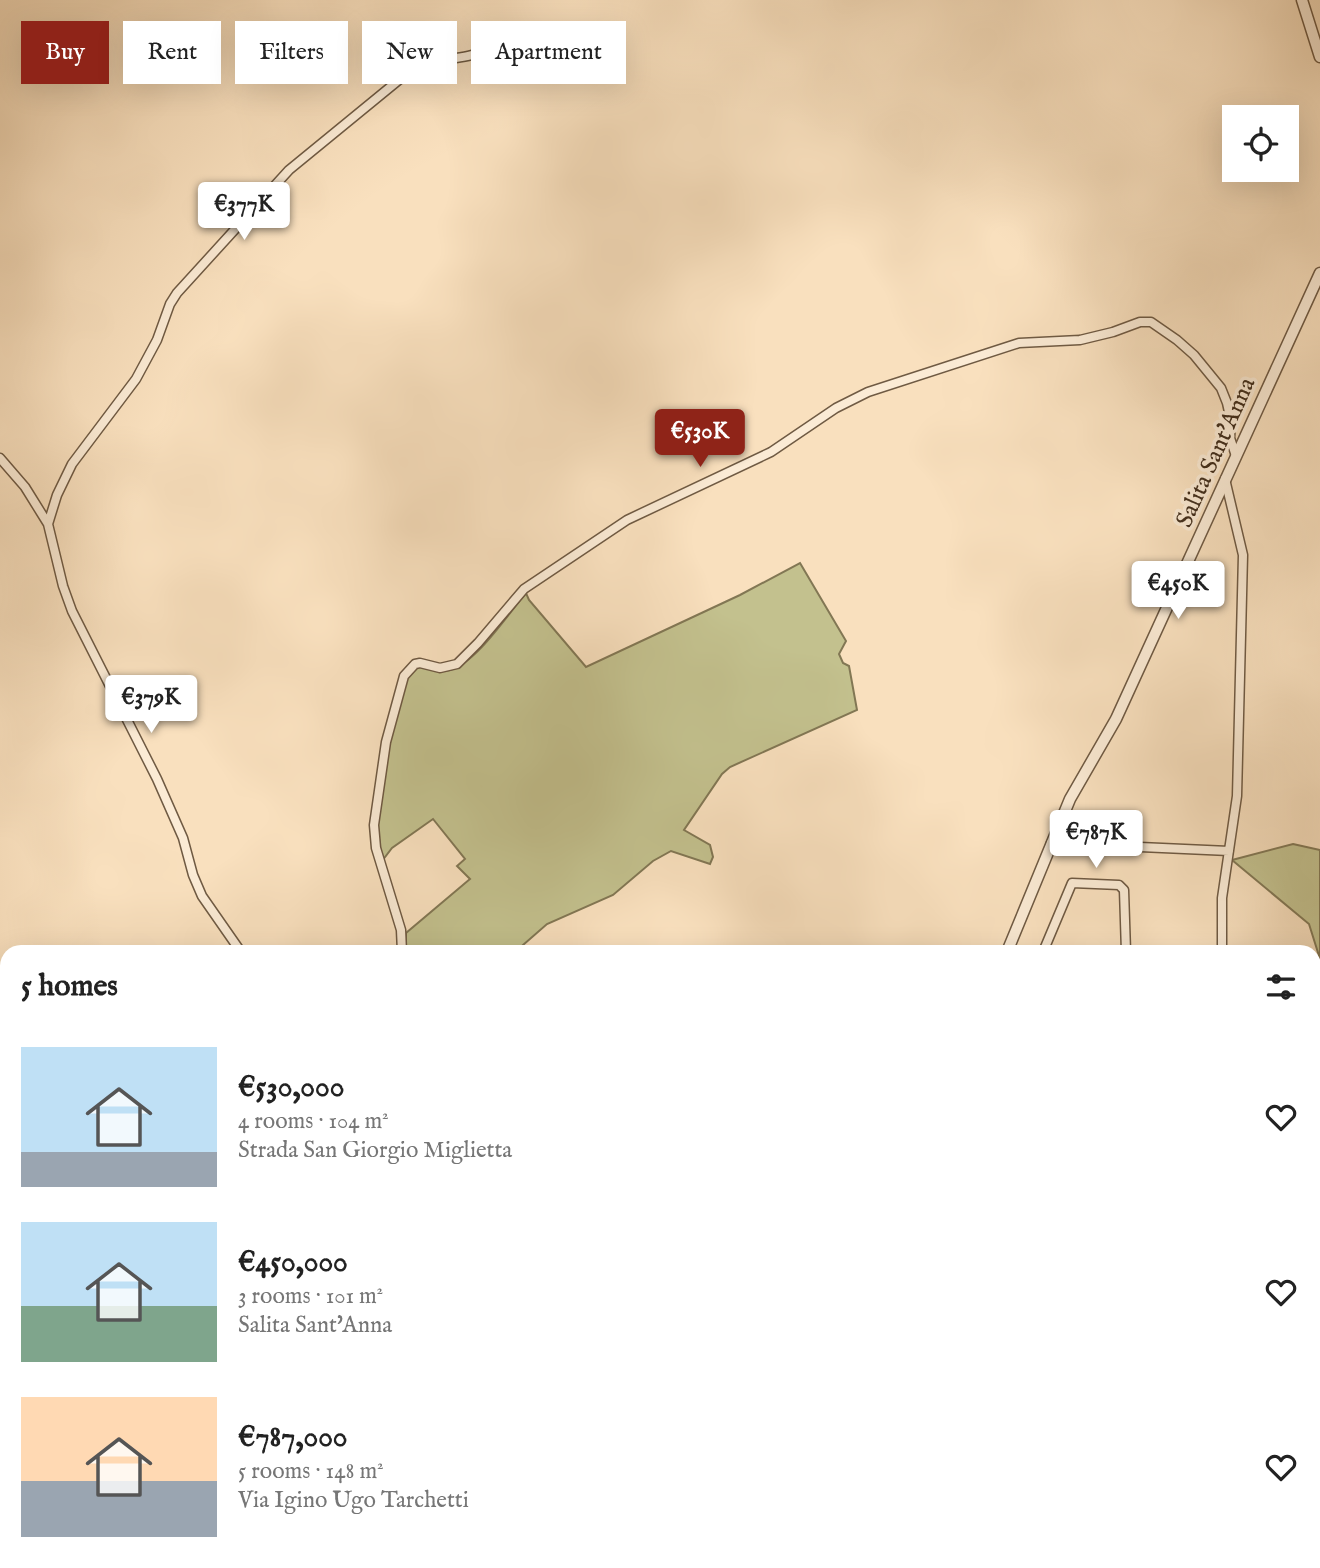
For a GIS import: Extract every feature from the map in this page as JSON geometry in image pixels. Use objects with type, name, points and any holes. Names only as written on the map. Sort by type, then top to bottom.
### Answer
[{"type":"street","points":[[1302,0],[1320,57]]},
{"type":"street","points":[[48,524],[57,495],[72,464],[136,379],[157,340],[170,304],[177,293],[289,170],[416,66],[427,61],[471,54]]},
{"type":"street","name":"Salita Sant'Anna","points":[[1010,945],[1079,782],[1116,719],[1320,273]]},
{"type":"street","points":[[402,945],[401,930],[376,848],[374,825],[386,742],[404,676],[410,668],[421,663],[440,668],[457,664],[524,589],[627,520],[771,452],[836,408],[868,392],[1019,343],[1080,340],[1105,335],[1140,322],[1150,323],[1177,340],[1194,355],[1221,388],[1231,421],[1230,438],[1236,456]]},
{"type":"street","points":[[4,464],[16,476],[48,524],[72,611],[157,779],[183,838],[202,897],[236,945]]},
{"type":"street","points":[[1222,945],[1223,898],[1237,796],[1243,555],[1225,479]]},
{"type":"street","points":[[1051,843],[1229,851]]},
{"type":"street","points":[[1046,945],[1072,883],[1119,885],[1124,890],[1126,945]]},
{"type":"shaded area","points":[[800,563],[846,641],[839,654],[843,663],[849,666],[857,710],[730,767],[722,774],[684,830],[710,845],[713,857],[710,864],[671,851],[653,861],[613,895],[547,924],[523,945],[406,945],[406,933],[470,879],[457,866],[465,859],[433,819],[392,848],[382,861],[377,824],[389,742],[407,677],[417,666],[450,670],[471,658],[526,593],[586,667],[740,595]]},
{"type":"shaded area","points":[[1293,844],[1320,850],[1320,945],[1316,945],[1309,924],[1232,860]]}]
